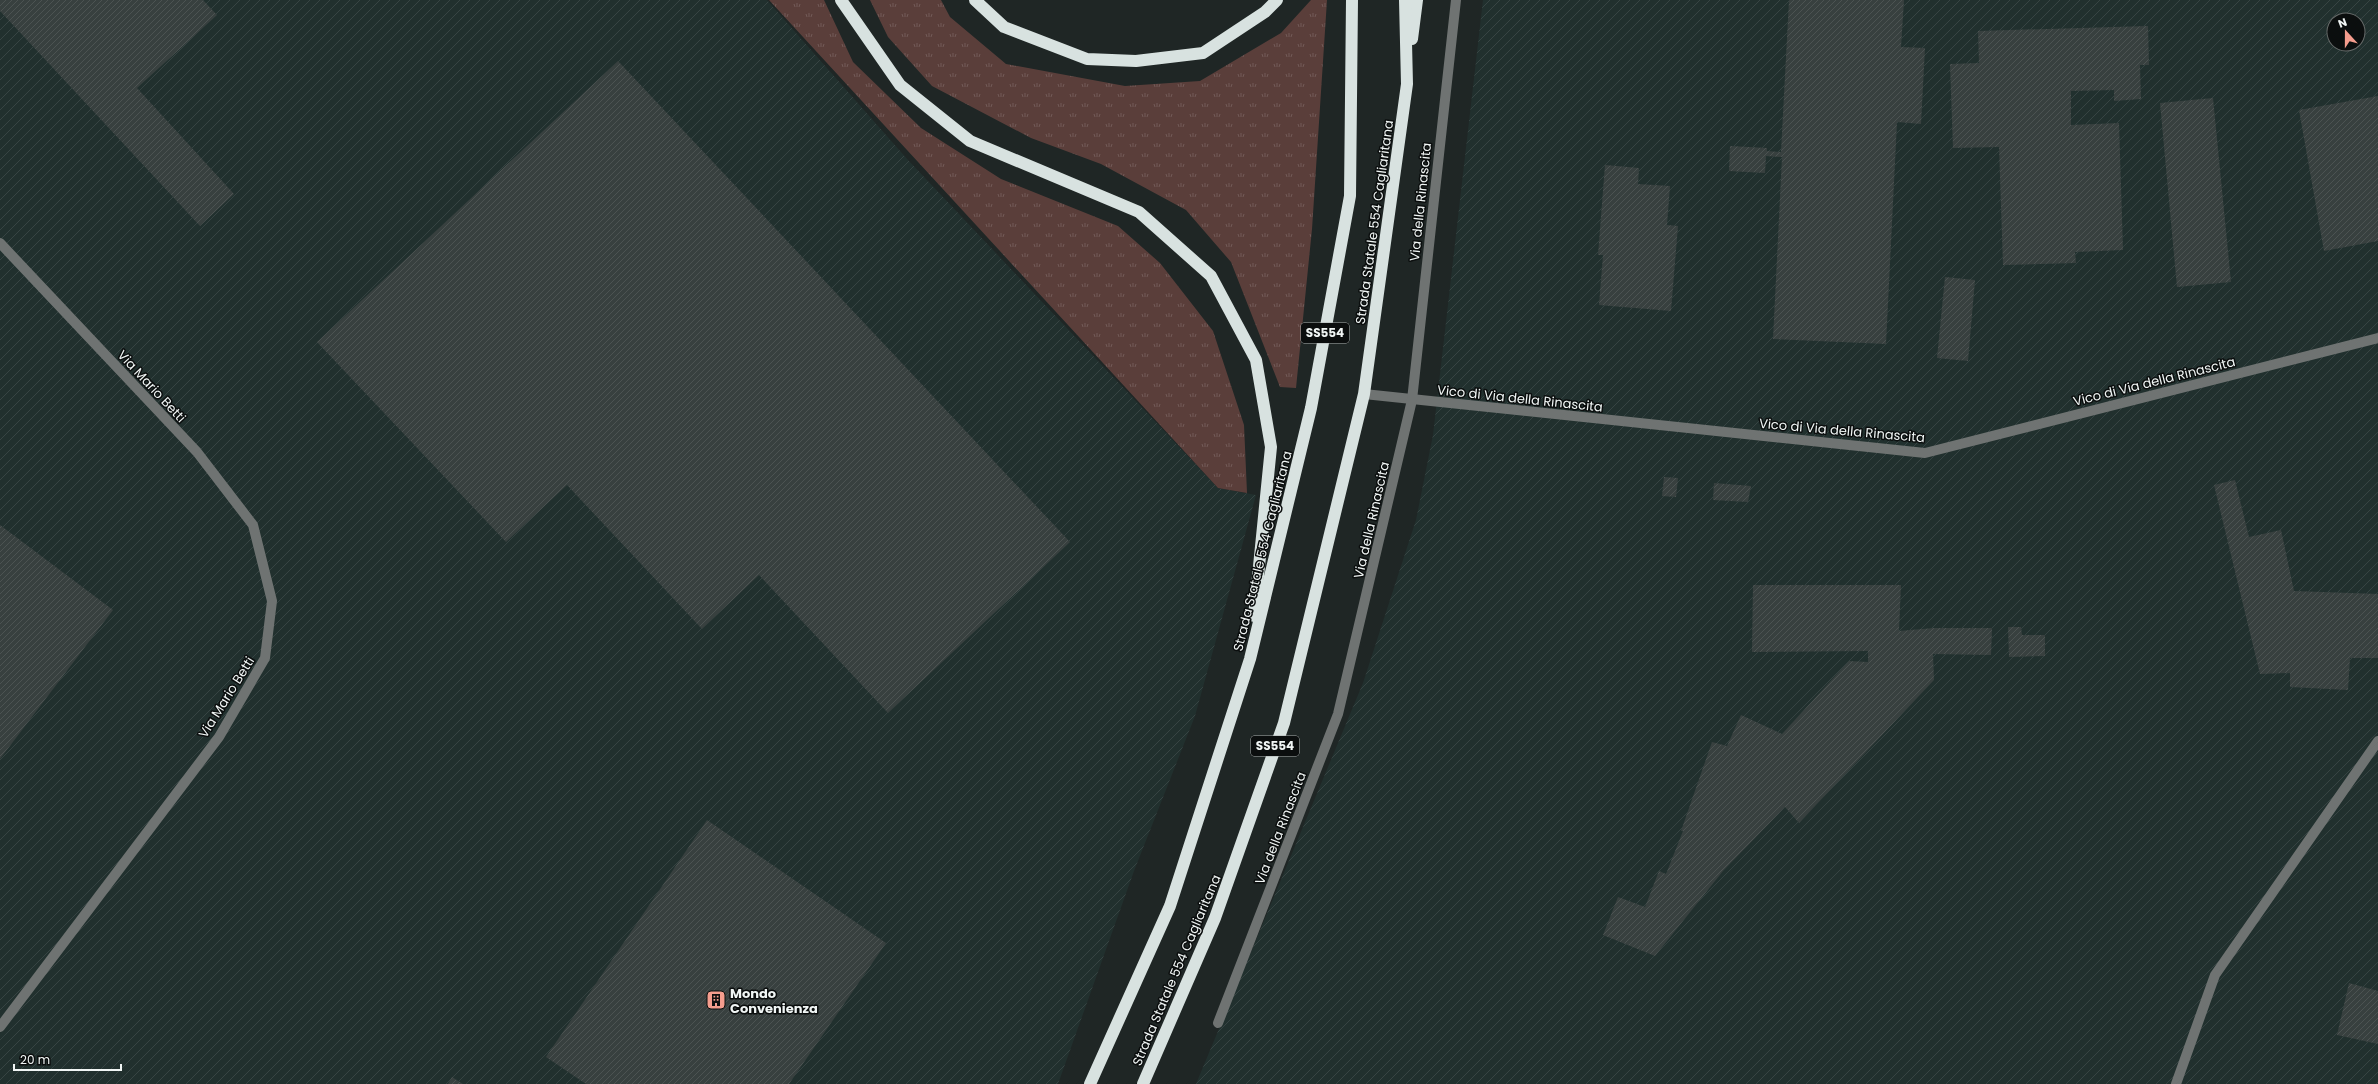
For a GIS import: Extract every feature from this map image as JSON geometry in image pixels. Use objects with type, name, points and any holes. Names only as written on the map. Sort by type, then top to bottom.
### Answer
[{"type":"highway","points":[[841,0],[900,85],[970,141],[1139,212],[1211,276],[1256,360],[1271,447],[1250,659]]},
{"type":"highway","points":[[975,0],[1004,27],[1087,59],[1136,61],[1203,53],[1265,12],[1277,0]]},
{"type":"highway","name":"Strada Statale 554 Cagliaritana","points":[[1090,1084],[1170,906],[1250,659],[1311,408],[1350,196],[1352,0]]},
{"type":"highway","name":"Strada Statale 554 Cagliaritana","points":[[1143,1084],[1215,918],[1284,723],[1364,394],[1407,84],[1405,0]]},
{"type":"highway","points":[[1407,84],[1417,0]]},
{"type":"street","name":"Via della Rinascita","points":[[1218,1023],[1338,714],[1412,400],[1456,0]]},
{"type":"street","name":"Via Mario Betti","points":[[0,243],[197,452],[253,525],[272,601],[265,658],[219,737],[0,1027]]},
{"type":"street","name":"Vico di Via della Rinascita","points":[[1364,394],[1925,452],[2378,338]]},
{"type":"street","points":[[2176,1084],[2215,975],[2378,741]]},
{"type":"shaded area","points":[[0,0],[767,0],[908,160],[1218,488],[1256,495],[1195,716],[1134,871],[1058,1084],[0,1084]]},
{"type":"shaded area","points":[[1483,0],[2378,0],[2378,1084],[1196,1084],[1363,683],[1416,520],[1433,435]]},
{"type":"green space","points":[[769,0],[824,0],[853,62],[921,128],[1001,179],[1118,226],[1160,263],[1213,331],[1244,425],[1247,493],[1218,488]]},
{"type":"green space","points":[[870,0],[941,0],[950,17],[1006,64],[1125,86],[1200,81],[1281,33],[1311,0],[1327,0],[1312,229],[1296,388],[1280,387],[1231,262],[1186,210],[1101,164],[1031,138],[932,86],[888,37]]},
{"type":"building","points":[[0,0],[203,0],[217,15],[137,88],[234,194],[200,226],[0,11]]},
{"type":"building","points":[[1789,0],[1904,0],[1901,47],[1925,48],[1921,124],[1897,122],[1886,344],[1773,339],[1782,157],[1766,156],[1765,173],[1729,171],[1730,146],[1767,148],[1767,151],[1781,152]]},
{"type":"building","points":[[2148,26],[2149,65],[2140,65],[2141,99],[2114,101],[2114,90],[2071,91],[2071,125],[2119,123],[2123,250],[2075,252],[2076,263],[2003,265],[1999,147],[1953,148],[1950,64],[1979,63],[1978,31]]},
{"type":"building","points":[[618,61],[1070,542],[888,713],[759,575],[702,629],[567,485],[506,542],[317,342]]},
{"type":"building","points":[[2378,96],[2378,241],[2324,251],[2299,110]]},
{"type":"building","points":[[2213,98],[2231,282],[2177,287],[2160,103]]},
{"type":"building","points":[[1605,165],[1639,168],[1638,184],[1670,186],[1667,225],[1678,226],[1671,311],[1599,305],[1603,255],[1598,255]]},
{"type":"building","points":[[1945,277],[1975,280],[1968,361],[1937,358]]},
{"type":"building","points":[[1664,477],[1678,478],[1676,497],[1662,496]]},
{"type":"building","points":[[2235,480],[2249,537],[2281,530],[2294,591],[2378,594],[2378,658],[2350,658],[2348,690],[2290,687],[2290,673],[2260,674],[2214,485]]},
{"type":"building","points":[[1714,483],[1751,486],[1748,502],[1713,500]]},
{"type":"building","points":[[0,525],[113,610],[0,759]]},
{"type":"building","points":[[1753,585],[1901,585],[1899,631],[1934,628],[1992,628],[1991,655],[1933,654],[1934,680],[1799,823],[1785,807],[1723,871],[1655,956],[1603,935],[1618,897],[1645,907],[1659,871],[1666,874],[1683,831],[1681,831],[1712,742],[1727,746],[1741,715],[1782,734],[1849,661],[1868,662],[1868,651],[1752,652]]},
{"type":"building","points":[[2008,627],[2021,627],[2022,635],[2045,635],[2045,656],[2009,657]]},
{"type":"building","name":"Mondo Convenienza","points":[[707,820],[886,943],[789,1084],[586,1084],[546,1057]]},
{"type":"building","points":[[2349,983],[2378,991],[2378,1044],[2337,1035]]},
{"type":"building","points":[[452,1077],[463,1084],[448,1084]]},
{"type":"place","name":"Mondo Convenienza","points":[[716,1000]]}]
